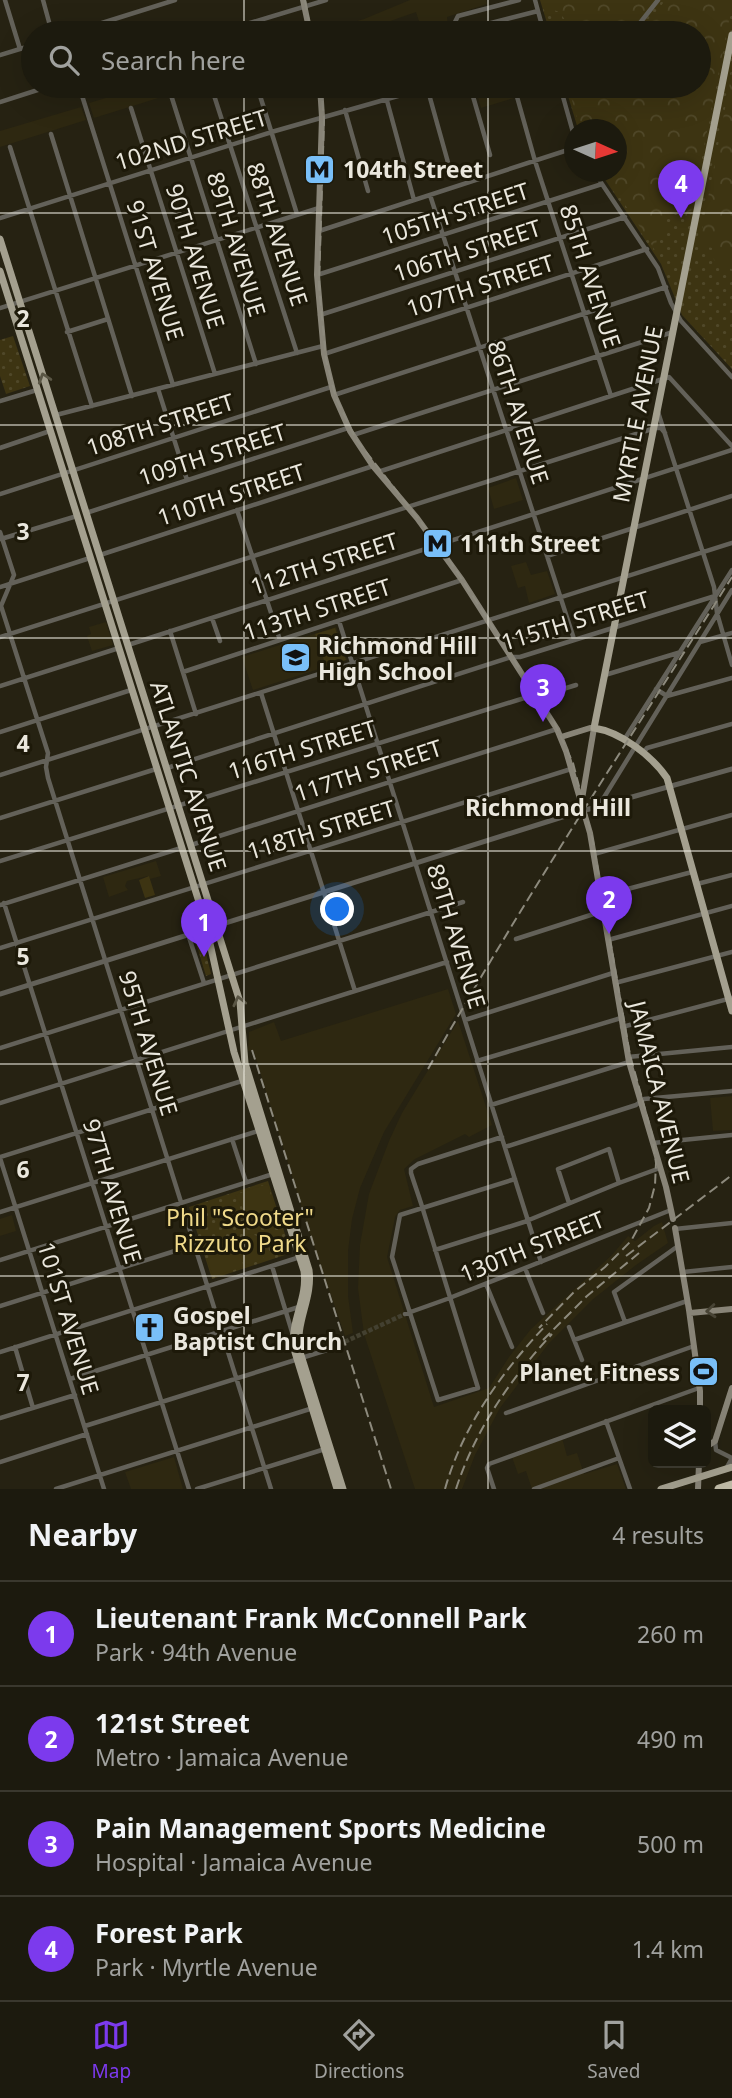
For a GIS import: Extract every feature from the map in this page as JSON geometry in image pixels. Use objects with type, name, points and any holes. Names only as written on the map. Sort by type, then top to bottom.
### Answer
[{"type":"highway","points":[[719,1489],[732,1485]]},
{"type":"main road","points":[[304,3],[308,21]]},
{"type":"main road","name":"MYRTLE AVENUE","points":[[581,802],[732,35]]},
{"type":"main road","name":"JAMAICA AVENUE","points":[[321,98],[317,275],[324,354],[332,391],[350,432],[376,469],[438,545],[561,737],[576,781],[594,854],[628,1059],[673,1219]]},
{"type":"main road","name":"ATLANTIC AVENUE","points":[[0,239],[99,555],[118,648],[206,929],[229,1031],[310,1279],[298,1332],[299,1359]]},
{"type":"main road","name":"ATLANTIC AVENUE","points":[[0,271],[90,558],[127,645],[232,975],[240,1002],[246,1079]]},
{"type":"main road","points":[[561,737],[594,728],[624,740],[662,770],[670,786],[732,1011]]},
{"type":"main road","points":[[576,781],[585,778]]},
{"type":"main road","points":[[675,1229],[690,1313],[700,1405]]},
{"type":"main road","name":"ATLANTIC AVENUE","points":[[303,1305],[294,1323],[293,1334],[339,1489]]},
{"type":"main road","points":[[690,1313],[732,1309]]},
{"type":"main road","points":[[711,1444],[715,1441],[732,1388]]},
{"type":"main road","points":[[661,1489],[730,1467]]},
{"type":"main road","points":[[698,1487],[699,1468]]},
{"type":"street","points":[[0,55],[20,49],[5,0]]},
{"type":"street","points":[[43,0],[49,21]]},
{"type":"street","points":[[108,21],[175,0]]},
{"type":"street","points":[[252,21],[304,3],[326,0]]},
{"type":"street","points":[[454,21],[458,16],[519,0]]},
{"type":"street","points":[[535,0],[541,21]]},
{"type":"street","points":[[641,21],[658,0]]},
{"type":"street","points":[[143,3],[145,9]]},
{"type":"street","points":[[496,21],[538,11]]},
{"type":"street","points":[[0,102],[21,95]]},
{"type":"street","name":"91ST AVENUE","points":[[83,98],[173,385]]},
{"type":"street","name":"89TH AVENUE","points":[[172,98],[256,364]]},
{"type":"street","name":"88TH AVENUE","points":[[215,98],[297,353]]},
{"type":"street","points":[[261,98],[297,214]]},
{"type":"street","name":"102ND STREET","points":[[0,218],[271,132],[390,98]]},
{"type":"street","points":[[433,98],[449,166]]},
{"type":"street","points":[[473,98],[490,155]]},
{"type":"street","name":"85TH AVENUE","points":[[517,98],[611,397]]},
{"type":"street","points":[[564,98],[570,119]]},
{"type":"street","points":[[386,99],[414,200]]},
{"type":"street","name":"90TH AVENUE","points":[[131,108],[215,374]]},
{"type":"street","points":[[345,110],[368,191]]},
{"type":"street","points":[[51,134],[132,396]]},
{"type":"street","points":[[10,147],[92,406]]},
{"type":"street","points":[[318,231],[564,152]]},
{"type":"street","points":[[602,184],[659,268],[681,321],[732,377]]},
{"type":"street","name":"105TH STREET","points":[[317,275],[602,184]]},
{"type":"street","name":"86TH AVENUE","points":[[430,195],[574,639]]},
{"type":"street","points":[[0,308],[319,208]]},
{"type":"street","name":"106TH STREET","points":[[319,315],[625,217]]},
{"type":"street","name":"107TH STREET","points":[[324,354],[647,249]]},
{"type":"street","name":"108TH STREET","points":[[0,494],[174,438],[480,348],[666,287]]},
{"type":"street","points":[[67,332],[108,319]]},
{"type":"street","name":"109TH STREET","points":[[86,513],[187,480],[493,390],[674,332]]},
{"type":"street","points":[[55,416],[323,345]]},
{"type":"street","points":[[664,379],[669,377],[732,448]]},
{"type":"street","name":"110TH STREET","points":[[99,555],[664,379]]},
{"type":"street","points":[[158,389],[187,480]]},
{"type":"street","points":[[1,399],[37,390]]},
{"type":"street","points":[[658,412],[714,587],[732,665]]},
{"type":"street","points":[[0,636],[654,428],[661,428],[665,433]]},
{"type":"street","points":[[0,448],[50,432]]},
{"type":"street","name":"112TH STREET","points":[[127,645],[732,448]]},
{"type":"street","points":[[547,556],[732,496]]},
{"type":"street","points":[[237,510],[280,640]]},
{"type":"street","points":[[1,540],[77,516]]},
{"type":"street","points":[[0,532],[14,575],[12,583]]},
{"type":"street","points":[[0,775],[732,543]]},
{"type":"street","points":[[0,587],[90,558]]},
{"type":"street","points":[[624,740],[732,570]]},
{"type":"street","name":"113TH STREET","points":[[183,672],[462,580]]},
{"type":"street","name":"95TH AVENUE","points":[[12,583],[0,605],[48,753],[46,772],[271,1489]]},
{"type":"street","points":[[598,807],[639,750],[667,696],[732,590]]},
{"type":"street","name":"115TH STREET","points":[[166,768],[512,657],[520,657],[715,596]]},
{"type":"street","points":[[212,618],[220,641]]},
{"type":"street","name":"89TH AVENUE","points":[[339,621],[541,1262]]},
{"type":"street","points":[[170,631],[196,714]]},
{"type":"street","points":[[700,642],[732,633]]},
{"type":"street","points":[[0,686],[118,648]]},
{"type":"street","points":[[604,676],[681,652]]},
{"type":"street","points":[[656,689],[667,696],[732,678]]},
{"type":"street","name":"116TH STREET","points":[[0,861],[576,685]]},
{"type":"street","points":[[0,732],[131,690]]},
{"type":"street","points":[[261,693],[355,991]]},
{"type":"street","points":[[639,750],[732,724]]},
{"type":"street","name":"117TH STREET","points":[[191,845],[557,729]]},
{"type":"street","points":[[0,818],[156,769]]},
{"type":"street","name":"118TH STREET","points":[[0,948],[572,769]]},
{"type":"street","points":[[0,994],[583,811],[732,769]]},
{"type":"street","points":[[594,854],[732,815]]},
{"type":"street","points":[[2,904],[181,848]]},
{"type":"street","points":[[601,896],[693,871]]},
{"type":"street","points":[[697,884],[732,875]]},
{"type":"street","points":[[0,1048],[463,902]]},
{"type":"street","name":"97TH AVENUE","points":[[2,904],[17,943],[189,1489]]},
{"type":"street","points":[[608,940],[732,906]]},
{"type":"street","points":[[516,939],[604,911]]},
{"type":"street","points":[[188,934],[204,983]]},
{"type":"street","points":[[615,983],[732,952]]},
{"type":"street","points":[[0,1103],[447,962]]},
{"type":"street","points":[[465,1020],[613,973]]},
{"type":"street","points":[[622,1027],[730,998]]},
{"type":"street","points":[[477,1061],[621,1018]]},
{"type":"street","points":[[491,1105],[628,1059],[732,1047]]},
{"type":"street","points":[[0,1157],[246,1079]]},
{"type":"street","points":[[505,1147],[640,1103],[645,1099],[732,1091]]},
{"type":"street","points":[[0,1212],[262,1130]]},
{"type":"street","points":[[652,1143],[732,1135]]},
{"type":"street","points":[[502,1137],[413,1166],[411,1173],[422,1209],[478,1388],[438,1400],[407,1313],[393,1257],[400,1215],[422,1209],[515,1179]]},
{"type":"street","points":[[232,1139],[246,1182]]},
{"type":"street","points":[[569,1203],[558,1169],[609,1149],[619,1183]]},
{"type":"street","name":"101ST AVENUE","points":[[0,1157],[104,1489]]},
{"type":"street","points":[[435,1250],[528,1221],[660,1168]]},
{"type":"street","points":[[0,1260],[276,1173]]},
{"type":"street","name":"130TH STREET","points":[[407,1313],[671,1210]]},
{"type":"street","points":[[675,1229],[732,1223]]},
{"type":"street","points":[[0,1306],[194,1245]]},
{"type":"street","points":[[625,1322],[614,1292],[678,1245]]},
{"type":"street","points":[[0,1352],[302,1256]]},
{"type":"street","points":[[272,1266],[293,1334]]},
{"type":"street","points":[[683,1272],[732,1267]]},
{"type":"street","points":[[525,1268],[543,1313]]},
{"type":"street","points":[[486,1284],[512,1347]]},
{"type":"street","points":[[574,1340],[688,1300]]},
{"type":"street","points":[[70,1379],[303,1305]]},
{"type":"street","points":[[569,1327],[582,1360]]},
{"type":"street","points":[[506,1413],[694,1346]]},
{"type":"street","points":[[15,1347],[33,1408]]},
{"type":"street","points":[[85,1426],[327,1350]]},
{"type":"street","points":[[494,1489],[487,1465],[699,1388]]},
{"type":"street","points":[[0,1418],[75,1395]]},
{"type":"street","points":[[57,1489],[314,1408]]},
{"type":"street","points":[[606,1421],[630,1489]]},
{"type":"street","points":[[0,1462],[87,1434]]},
{"type":"street","points":[[715,1441],[717,1451],[732,1458],[730,1467]]},
{"type":"street","points":[[197,1489],[327,1448]]},
{"type":"street","points":[[534,1489],[619,1458]]},
{"type":"shaded area","points":[[410,0],[486,0],[487,4],[447,17],[447,21],[419,21],[416,12],[390,21],[358,21]]},
{"type":"shaded area","points":[[106,98],[158,98],[94,118],[89,103]]},
{"type":"shaded area","points":[[478,98],[514,98],[481,108]]},
{"type":"shaded area","points":[[81,107],[86,120],[0,147],[0,131]]},
{"type":"shaded area","points":[[516,478],[523,500],[494,509],[488,488]]},
{"type":"shaded area","points":[[526,562],[531,575],[547,571],[555,594],[529,603],[525,586],[518,588],[511,566]]},
{"type":"shaded area","points":[[106,622],[113,645],[92,651],[87,636],[91,634],[89,627]]},
{"type":"shaded area","name":"Richmond Hill High School","points":[[336,627],[347,660],[253,690],[242,657]]},
{"type":"shaded area","points":[[156,861],[161,876],[127,881],[125,886],[128,890],[109,897],[103,877]]},
{"type":"shaded area","points":[[448,989],[456,1014],[384,1132],[360,1188],[348,1251],[348,1296],[353,1333],[345,1336],[308,1228],[254,1052],[248,1051],[249,1032],[274,1022],[281,1041]]},
{"type":"shaded area","points":[[458,1021],[492,1125],[469,1137],[465,1134],[415,1159],[404,1169],[413,1206],[400,1210],[395,1217],[387,1257],[434,1407],[489,1388],[531,1329],[612,1255],[628,1236],[635,1241],[662,1222],[668,1243],[592,1300],[549,1343],[500,1408],[475,1455],[462,1489],[415,1489],[364,1334],[358,1288],[360,1245],[369,1194],[389,1141],[402,1113]]},
{"type":"shaded area","points":[[732,1096],[732,1130],[713,1131],[710,1098]]},
{"type":"shaded area","points":[[12,1215],[16,1231],[0,1236],[0,1219]]},
{"type":"shaded area","points":[[562,1438],[567,1456],[577,1453],[584,1474],[617,1464],[626,1489],[532,1489],[526,1471],[518,1474],[512,1457]]},
{"type":"shaded area","points":[[174,1457],[183,1489],[131,1489],[125,1472]]},
{"type":"green space","points":[[540,0],[732,0],[732,369],[682,315],[661,264],[607,182],[627,182],[627,119],[575,119],[569,98],[711,98],[711,21],[546,21]]},
{"type":"green space","points":[[543,0],[655,0],[639,21],[566,21],[560,12],[547,12]]},
{"type":"green space","points":[[665,0],[732,0],[688,227],[684,216],[676,214],[667,217],[664,231],[657,239],[658,256],[610,182],[627,182],[627,119],[577,119],[571,98],[711,98],[711,21],[651,21]]},
{"type":"green space","points":[[732,72],[732,269],[722,267],[714,260],[712,248],[699,245]]},
{"type":"green space","points":[[13,336],[30,386],[6,394],[0,376],[0,340]]},
{"type":"green space","points":[[335,628],[346,660],[326,666],[315,634]]},
{"type":"green space","points":[[149,876],[155,895],[145,898],[139,880]]},
{"type":"green space","points":[[202,937],[211,974],[206,976],[195,940]]},
{"type":"green space","name":"Phil \"Scooter\" Rizzuto Park","points":[[268,1181],[291,1253],[212,1279],[189,1207]]},
{"type":"green space","points":[[268,1186],[277,1214],[264,1216],[245,1212],[235,1195]]},
{"type":"green space","points":[[252,1234],[264,1239],[271,1254],[249,1265],[244,1263],[237,1238]]},
{"type":"green space","points":[[238,1250],[244,1267],[213,1276],[207,1259]]},
{"type":"tunnel","points":[[327,1350],[405,1314]]},
{"type":"railway","points":[[305,0],[309,21]]},
{"type":"railway","points":[[322,98],[324,120],[319,286],[326,360],[336,398],[356,439],[445,553],[554,722],[573,763],[593,841],[630,1055],[652,1134],[656,1163],[655,1185],[649,1208],[631,1241],[574,1292],[539,1328]]},
{"type":"railway","points":[[428,1069],[538,882],[732,577]]},
{"type":"railway","points":[[252,1050],[391,1489]]},
{"type":"railway","points":[[626,1256],[732,1175]]},
{"type":"railway","points":[[543,1340],[587,1296],[639,1253]]},
{"type":"railway","points":[[445,1489],[473,1421],[500,1380],[547,1324]]},
{"type":"railway","points":[[456,1489],[473,1446],[496,1406],[522,1368],[552,1334]]},
{"type":"place","name":"104th Street","points":[[320,169]]},
{"type":"place","name":"Forest Park","points":[[681,218]]},
{"type":"place","name":"111th Street","points":[[437,543]]},
{"type":"place","name":"Richmond Hill High School","points":[[295,658]]},
{"type":"place","name":"Pain Management Sports Medicine","points":[[543,722]]},
{"type":"place","name":"121st Street","points":[[609,934]]},
{"type":"place","name":"Lieutenant Frank McConnell Park","points":[[204,957]]},
{"type":"place","name":"Gospel Baptist Church","points":[[150,1328]]},
{"type":"place","name":"Planet Fitness","points":[[703,1372]]},
{"type":"district","name":"Richmond Hill","points":[[548,806]]}]
